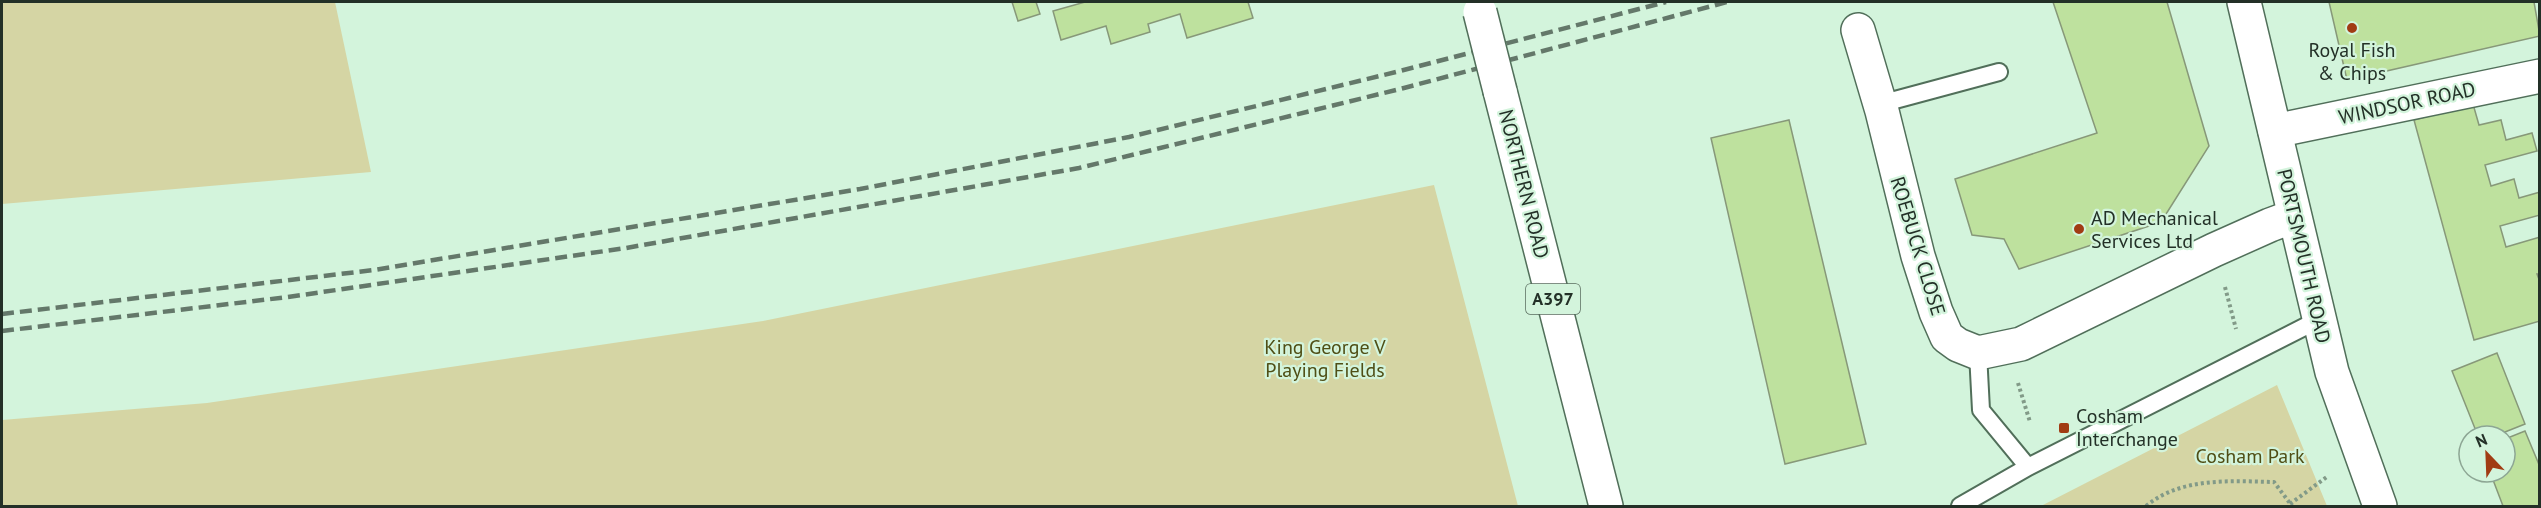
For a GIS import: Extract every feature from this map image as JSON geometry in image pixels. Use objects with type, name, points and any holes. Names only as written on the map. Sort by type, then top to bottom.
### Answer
[{"type":"street","name":"PORTSMOUTH ROAD","points":[[2244,2],[2332,372],[2380,507]]},
{"type":"street","name":"NORTHERN ROAD","points":[[1479,7],[1606,507]]},
{"type":"street","name":"ROEBUCK CLOSE","points":[[1858,30],[1880,104],[1918,256],[1936,312],[1947,337],[1958,345],[1978,353]]},
{"type":"street","name":"WINDSOR ROAD","points":[[2275,131],[2540,76]]},
{"type":"street","points":[[1978,353],[2021,344],[2214,250],[2294,216]]},
{"type":"lane","points":[[1880,104],[1999,72]]},
{"type":"lane","points":[[1960,507],[2028,467],[2319,320]]},
{"type":"lane","points":[[1978,353],[1981,411],[2028,467]]},
{"type":"path","points":[[2225,287],[2236,329]]},
{"type":"path","points":[[2015,374],[2034,433]]},
{"type":"path","points":[[2146,507],[2157,497],[2184,485],[2235,481],[2274,482],[2291,505],[2328,476]]},
{"type":"green space","points":[[2,2],[335,2],[371,172],[2,204]]},
{"type":"green space","name":"King George V Playing Fields","points":[[1434,185],[1518,506],[2,506],[2,420],[207,403],[763,321]]},
{"type":"green space","name":"Cosham Park","points":[[2277,385],[2327,506],[2041,506]]},
{"type":"building","points":[[1012,2],[1036,2],[1040,14],[1018,21]]},
{"type":"building","points":[[1085,2],[1248,2],[1253,18],[1187,38],[1180,14],[1148,24],[1150,32],[1111,44],[1106,26],[1061,40],[1053,11]]},
{"type":"building","points":[[2053,2],[2167,2],[2209,146],[2161,222],[2019,269],[2004,239],[1972,235],[1955,179],[2097,133]]},
{"type":"building","points":[[2329,2],[2534,2],[2540,36],[2347,80]]},
{"type":"building","points":[[2473,104],[2479,125],[2501,120],[2506,140],[2532,133],[2537,151],[2485,165],[2491,186],[2514,179],[2519,198],[2540,192],[2540,215],[2500,226],[2506,247],[2540,237],[2540,274],[2537,274],[2540,282],[2540,321],[2474,340],[2414,120]]},
{"type":"building","points":[[1789,120],[1866,444],[1785,464],[1711,138]]},
{"type":"building","points":[[2497,353],[2525,424],[2517,427],[2517,424],[2473,424],[2452,371]]},
{"type":"building","points":[[2525,431],[2540,467],[2540,506],[2503,506],[2495,484],[2517,484],[2517,434]]},
{"type":"railway","points":[[2,314],[374,270],[860,189],[1129,137],[1400,71],[1666,2]]},
{"type":"railway","points":[[2,331],[288,297],[626,248],[1079,168],[1404,88],[1727,2]]},
{"type":"place","name":"Royal Fish & Chips","points":[[2352,28]]},
{"type":"place","name":"AD Mechanical Services Ltd","points":[[2079,229]]},
{"type":"place","name":"Cosham Interchange","points":[[2064,428]]}]
